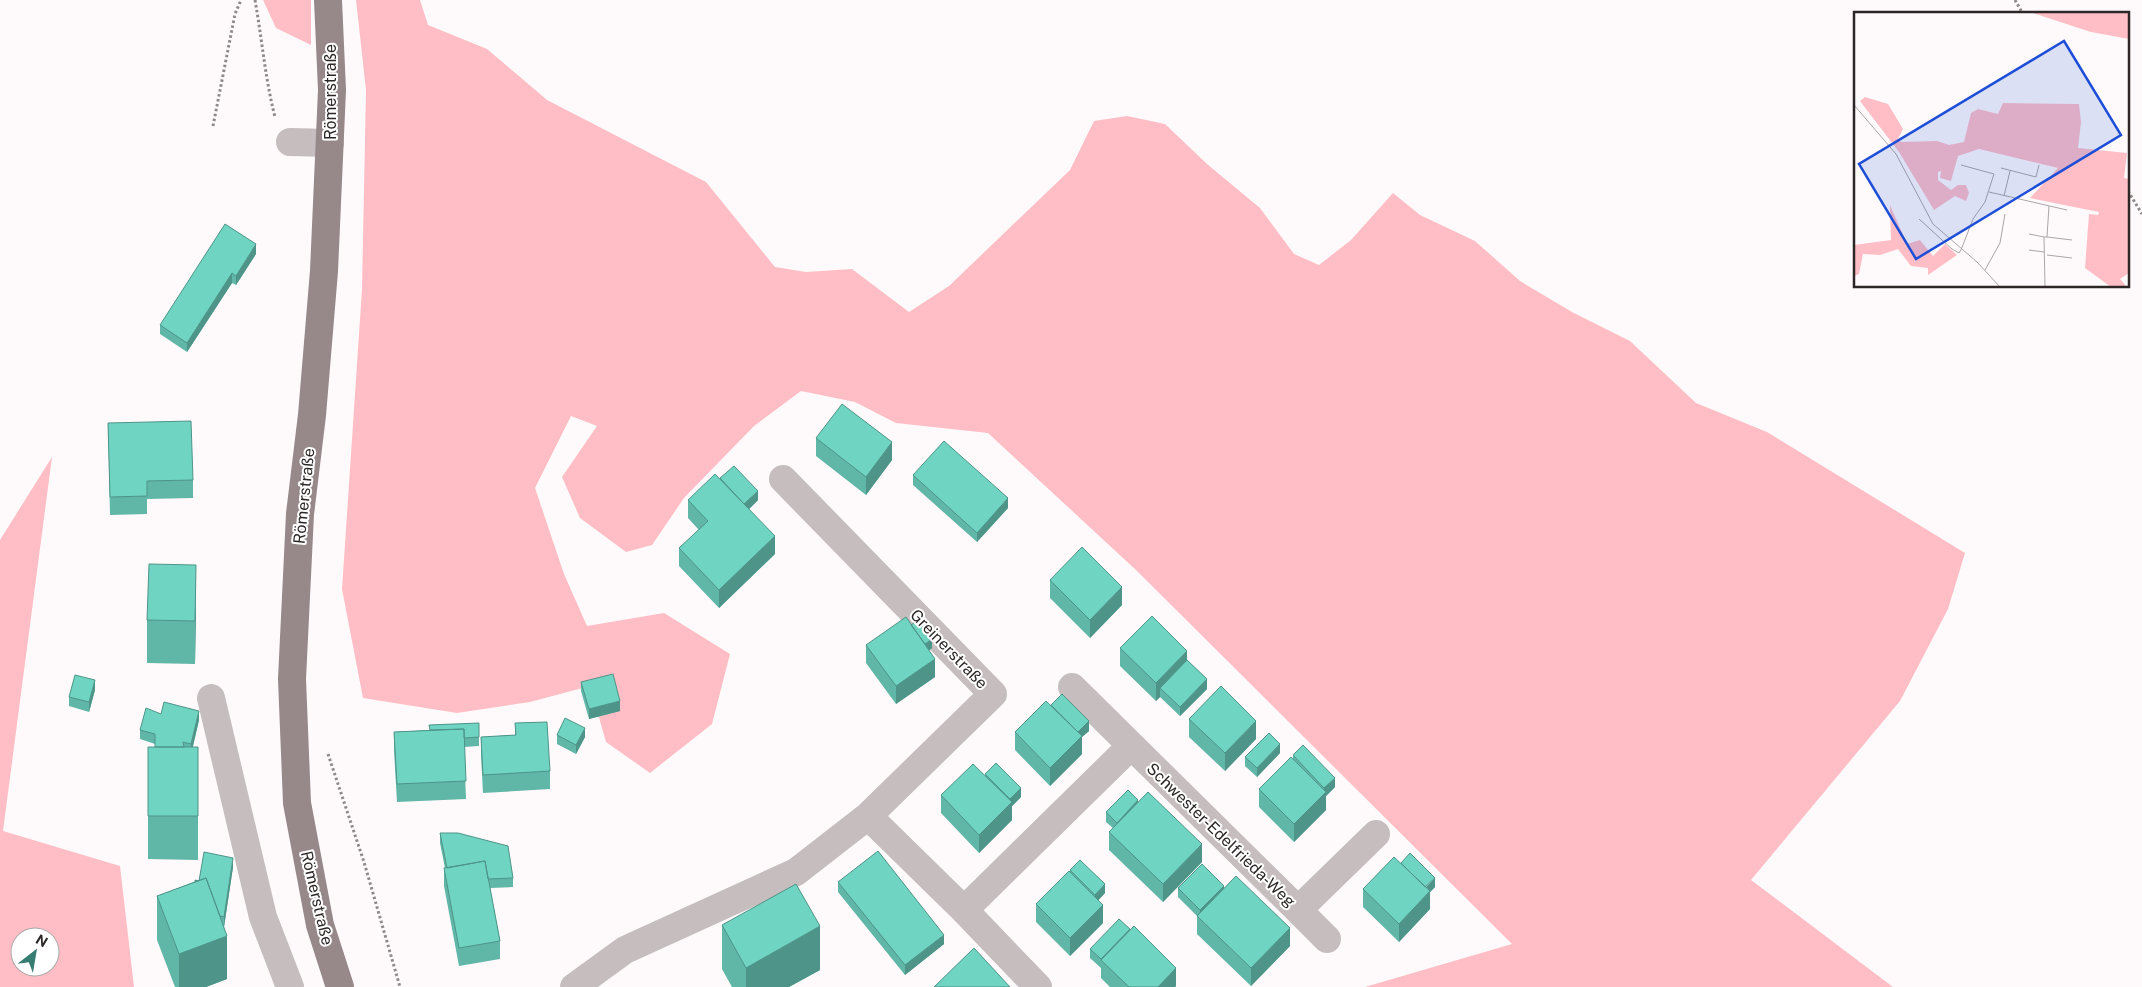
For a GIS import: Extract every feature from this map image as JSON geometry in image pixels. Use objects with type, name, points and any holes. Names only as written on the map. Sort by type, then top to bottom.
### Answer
[{"type":"main road","name":"Römerstraße","points":[[328,0],[332,90],[322,300],[312,415],[300,514],[292,679],[297,803],[320,925],[340,987]]},
{"type":"street","points":[[290,142],[330,143]]},
{"type":"street","name":"Greinerstraße","points":[[574,987],[625,950],[796,872],[868,816],[993,694],[783,479]]},
{"type":"street","name":"Schwester-Edelfrieda-Weg","points":[[1072,687],[1298,910],[1376,834]]},
{"type":"street","points":[[211,698],[263,917],[290,987]]},
{"type":"street","points":[[964,910],[1131,746]]},
{"type":"street","points":[[868,816],[964,910],[1038,987]]},
{"type":"street","points":[[1298,910],[1327,939]]},
{"type":"path","points":[[213,126],[235,14],[240,0]]},
{"type":"path","points":[[255,0],[271,102],[278,130],[290,142]]},
{"type":"path","points":[[2015,0],[2023,12]]},
{"type":"path","points":[[2130,194],[2142,214]]},
{"type":"path","points":[[325,746],[364,862],[400,987]]},
{"type":"shaded area","points":[[263,0],[311,0],[311,45],[276,28]]},
{"type":"shaded area","points":[[356,0],[420,0],[428,25],[487,49],[547,100],[706,182],[775,267],[806,272],[852,269],[909,312],[949,286],[1070,170],[1094,121],[1127,116],[1165,124],[1207,164],[1260,208],[1294,254],[1319,265],[1351,240],[1393,193],[1420,215],[1475,241],[1520,281],[1572,312],[1630,341],[1696,403],[1767,432],[1965,553],[1948,609],[1900,701],[1751,880],[1893,987],[1365,987],[1512,944],[1136,570],[988,433],[896,423],[855,402],[801,391],[754,426],[684,498],[652,545],[626,552],[580,518],[562,477],[597,426],[571,416],[535,488],[564,574],[587,626],[664,613],[730,654],[712,724],[650,773],[606,742],[590,686],[530,702],[457,713],[363,698],[342,589],[362,289],[366,90]]},
{"type":"shaded area","points":[[52,457],[3,831],[120,866],[134,987],[0,987],[0,540]]},
{"type":"building","points":[[225,224],[256,244],[236,276],[232,273],[187,343],[160,325]]},
{"type":"building","points":[[842,404],[892,442],[866,477],[816,438]]},
{"type":"building","points":[[191,421],[193,480],[147,481],[147,496],[110,497],[108,423]]},
{"type":"building","points":[[944,441],[1008,498],[977,533],[913,475]]},
{"type":"building","points":[[734,466],[758,491],[744,504],[720,478]]},
{"type":"building","points":[[715,474],[775,536],[719,590],[679,548],[708,521],[688,500]]},
{"type":"building","points":[[1082,547],[1122,587],[1090,620],[1050,580]]},
{"type":"building","points":[[149,564],[196,565],[195,621],[147,620]]},
{"type":"building","points":[[1152,616],[1187,651],[1156,683],[1120,648]]},
{"type":"building","points":[[906,617],[935,659],[896,686],[866,645]]},
{"type":"building","points":[[918,620],[932,639],[925,644],[911,625]]},
{"type":"building","points":[[1187,660],[1207,679],[1180,707],[1160,688]]},
{"type":"building","points":[[613,674],[620,701],[589,709],[581,682]]},
{"type":"building","points":[[75,675],[95,680],[89,702],[69,697]]},
{"type":"building","points":[[1221,686],[1256,721],[1225,753],[1189,719]]},
{"type":"building","points":[[1062,694],[1089,721],[1078,732],[1051,705]]},
{"type":"building","points":[[1046,701],[1082,736],[1050,768],[1015,732]]},
{"type":"building","points":[[164,702],[199,711],[191,744],[183,742],[184,747],[155,747],[155,734],[140,730],[146,708],[161,714]]},
{"type":"building","points":[[565,718],[585,728],[576,745],[557,735]]},
{"type":"building","points":[[547,722],[550,771],[483,775],[481,737],[516,735],[515,723]]},
{"type":"building","points":[[479,723],[479,737],[464,738],[464,729],[430,730],[429,725]]},
{"type":"building","points":[[464,729],[466,781],[397,784],[394,732]]},
{"type":"building","points":[[1269,733],[1280,744],[1257,768],[1245,757]]},
{"type":"building","points":[[1303,745],[1335,778],[1324,788],[1293,755]]},
{"type":"building","points":[[148,747],[198,747],[198,816],[148,816]]},
{"type":"building","points":[[1291,757],[1326,792],[1294,824],[1259,789]]},
{"type":"building","points":[[996,763],[1021,788],[1010,799],[985,774]]},
{"type":"building","points":[[973,764],[1012,802],[979,835],[941,795]]},
{"type":"building","points":[[1128,790],[1138,800],[1117,823],[1106,812]]},
{"type":"building","points":[[1148,792],[1202,844],[1163,884],[1109,832]]},
{"type":"building","points":[[440,833],[458,833],[508,846],[513,878],[488,879],[485,861],[447,868]]},
{"type":"building","points":[[878,851],[944,935],[905,965],[838,882]]},
{"type":"building","points":[[204,852],[233,858],[224,917],[220,916],[206,878],[199,881]]},
{"type":"building","points":[[1410,853],[1435,878],[1425,887],[1401,863]]},
{"type":"building","points":[[1394,857],[1430,891],[1399,924],[1363,889]]},
{"type":"building","points":[[1080,860],[1105,884],[1095,895],[1070,870]]},
{"type":"building","points":[[485,861],[500,941],[459,948],[444,868]]},
{"type":"building","points":[[1202,864],[1224,886],[1200,910],[1178,888]]},
{"type":"building","points":[[1069,871],[1103,905],[1070,938],[1036,904]]},
{"type":"building","points":[[1236,876],[1290,928],[1251,968],[1197,916]]},
{"type":"building","points":[[206,878],[227,936],[179,954],[157,896]]},
{"type":"building","points":[[796,884],[820,926],[746,968],[722,925]]},
{"type":"building","points":[[1119,919],[1130,929],[1101,959],[1090,949]]},
{"type":"building","points":[[1134,926],[1176,968],[1158,987],[1129,987],[1101,960]]},
{"type":"building","points":[[974,948],[1010,987],[934,987]]}]
